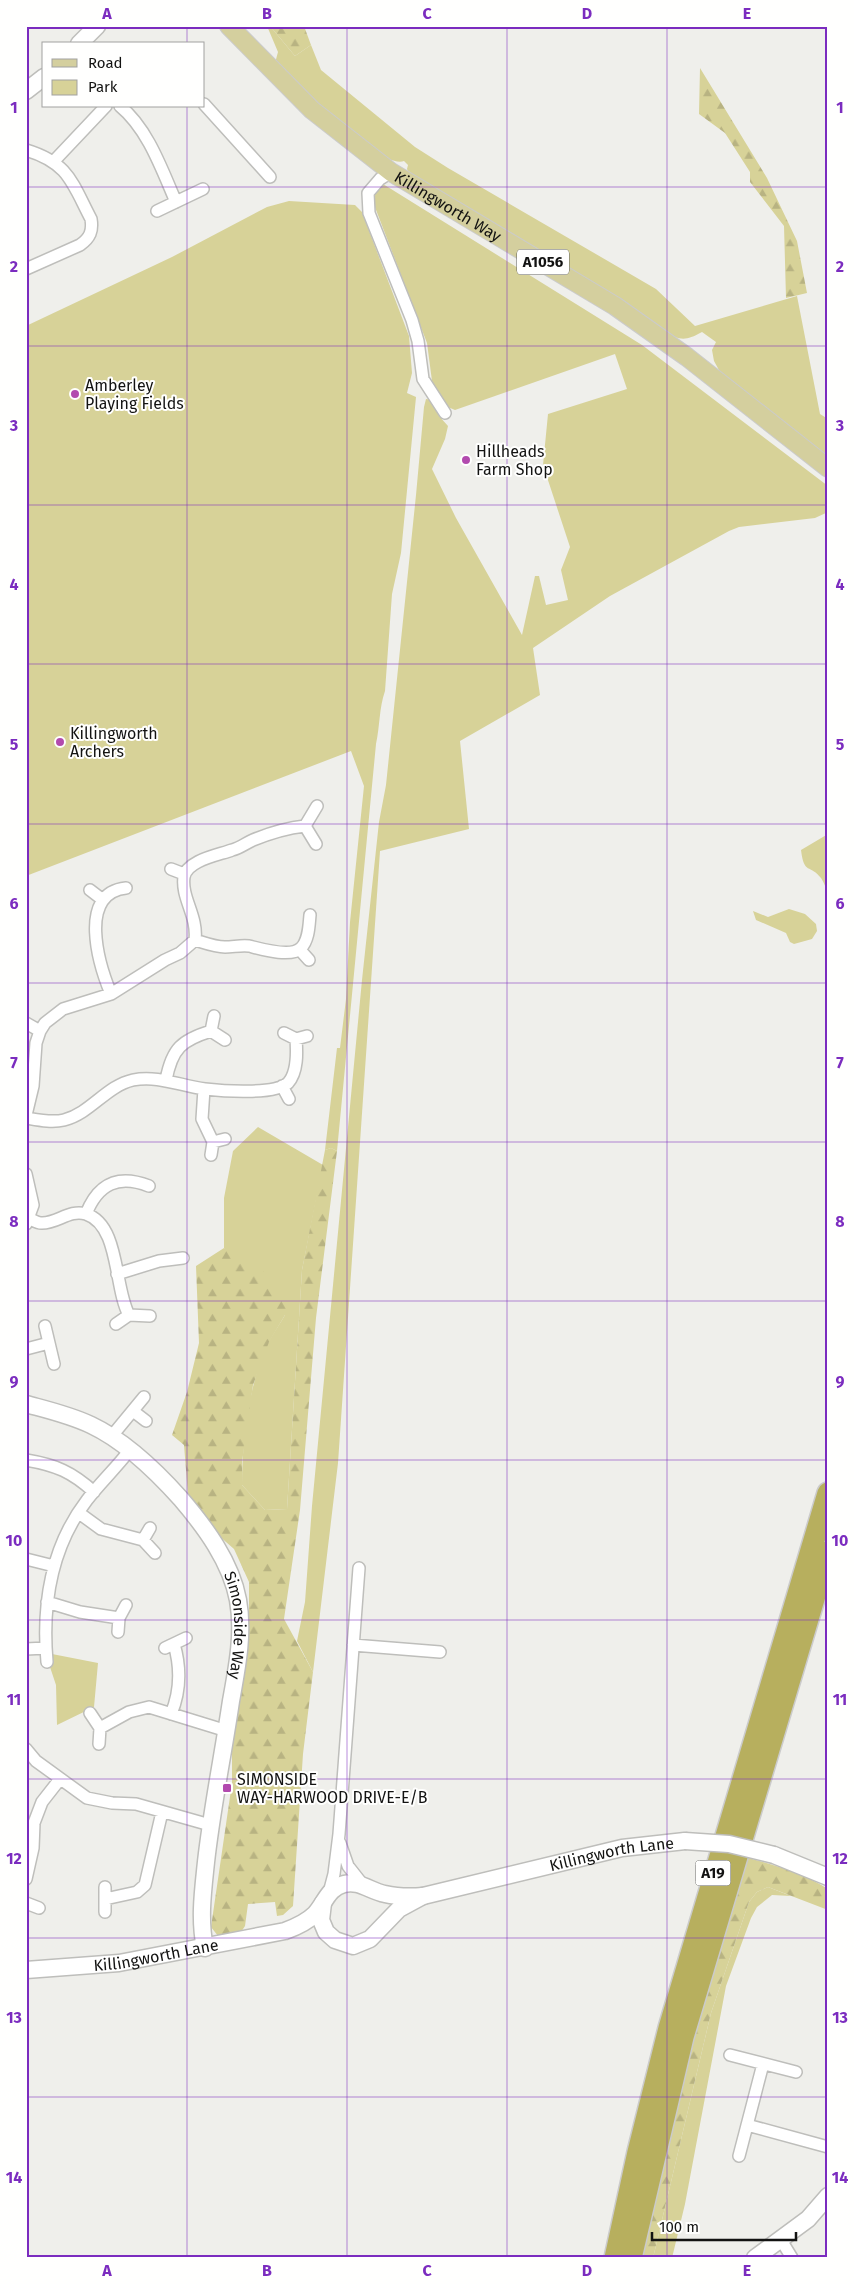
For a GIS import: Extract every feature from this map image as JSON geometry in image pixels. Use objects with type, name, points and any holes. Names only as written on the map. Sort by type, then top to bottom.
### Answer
[{"type":"highway","name":"A19","points":[[615,2258],[668,2028],[828,1493]]},
{"type":"highway","name":"A19","points":[[631,2258],[683,2037],[828,1552]]},
{"type":"main road","points":[[81,42],[97,26]]},
{"type":"main road","name":"Killingworth Way","points":[[230,27],[312,110],[392,172],[615,306],[687,357],[828,468]]},
{"type":"main road","points":[[26,91],[42,79]]},
{"type":"main road","name":"Simonside Way","points":[[26,1404],[71,1416],[92,1425],[130,1451],[170,1487],[193,1512],[212,1540],[233,1580],[241,1623],[238,1660],[227,1732],[210,1825],[201,1912],[205,1948]]},
{"type":"main road","name":"Killingworth Lane","points":[[423,1896],[622,1848],[685,1841],[729,1844],[774,1855],[828,1877]]},
{"type":"main road","points":[[285,1931],[309,1919],[325,1899],[344,1884],[367,1887],[395,1896],[423,1896]]},
{"type":"main road","points":[[367,1887],[377,1895],[382,1906],[383,1918],[380,1927]]},
{"type":"main road","points":[[285,1931],[306,1932],[332,1938],[347,1945],[359,1945],[370,1940],[380,1927],[404,1905],[423,1896]]},
{"type":"main road","points":[[325,1899],[321,1920],[332,1938]]},
{"type":"main road","name":"Killingworth Lane","points":[[26,1970],[119,1963],[205,1948],[285,1931]]},
{"type":"main road","points":[[755,2258],[808,2220],[828,2196]]},
{"type":"street","points":[[205,105],[266,173],[272,160]]},
{"type":"street","points":[[54,161],[104,108]]},
{"type":"street","points":[[122,108],[142,132],[176,202]]},
{"type":"street","points":[[26,150],[54,161],[67,173],[92,228],[86,241],[80,245],[26,269]]},
{"type":"street","points":[[392,172],[380,179],[368,193],[369,213],[412,320],[418,341],[423,379],[445,413]]},
{"type":"street","points":[[157,211],[203,189]]},
{"type":"street","points":[[305,826],[317,806]]},
{"type":"street","points":[[305,826],[316,844]]},
{"type":"street","points":[[195,940],[194,919],[184,892],[184,874],[190,867],[208,857],[234,850],[284,829],[305,826]]},
{"type":"street","points":[[171,869],[184,874]]},
{"type":"street","points":[[111,994],[96,952],[96,924],[103,900],[109,893],[126,888]]},
{"type":"street","points":[[90,890],[103,900]]},
{"type":"street","points":[[300,950],[308,935],[310,915]]},
{"type":"street","points":[[195,940],[225,947],[246,946],[285,952],[300,950]]},
{"type":"street","points":[[195,940],[180,953],[165,960],[111,994],[63,1009],[54,1015],[40,1031],[36,1043],[33,1086],[26,1116],[62,1121],[79,1114],[105,1094],[134,1080],[166,1080],[204,1089],[237,1091],[269,1090],[282,1086],[288,1082],[296,1064],[301,1037],[284,1033]]},
{"type":"street","points":[[300,950],[309,960]]},
{"type":"street","points":[[211,1031],[214,1016]]},
{"type":"street","points":[[26,1023],[40,1031]]},
{"type":"street","points":[[211,1031],[225,1040]]},
{"type":"street","points":[[166,1080],[174,1057],[182,1044],[190,1038],[211,1031]]},
{"type":"street","points":[[282,1086],[289,1099]]},
{"type":"street","points":[[204,1089],[202,1119],[213,1142],[211,1155]]},
{"type":"street","points":[[213,1142],[225,1139]]},
{"type":"street","points":[[26,1174],[33,1205],[28,1221],[41,1223],[73,1213],[86,1214],[99,1223],[109,1239],[120,1291],[129,1314]]},
{"type":"street","points":[[86,1214],[92,1198],[102,1189],[117,1182],[136,1174],[149,1186]]},
{"type":"street","points":[[117,1274],[160,1267],[183,1258]]},
{"type":"street","points":[[116,1324],[129,1314],[150,1316]]},
{"type":"street","points":[[46,1326],[54,1364]]},
{"type":"street","points":[[26,1349],[49,1343]]},
{"type":"street","points":[[111,1437],[144,1397]]},
{"type":"street","points":[[133,1411],[146,1421]]},
{"type":"street","points":[[47,1662],[44,1635],[47,1602],[60,1545],[94,1492],[130,1451]]},
{"type":"street","points":[[26,1460],[62,1468],[77,1477],[94,1492]]},
{"type":"street","points":[[79,1513],[101,1529],[144,1540],[156,1553]]},
{"type":"street","points":[[144,1540],[150,1528]]},
{"type":"street","points":[[26,1559],[54,1566]]},
{"type":"street","points":[[325,1899],[334,1874],[359,1568]]},
{"type":"street","points":[[47,1602],[80,1612],[119,1618]]},
{"type":"street","points":[[118,1632],[119,1618],[126,1605]]},
{"type":"street","points":[[171,1714],[179,1685],[180,1663],[170,1646],[186,1638]]},
{"type":"street","points":[[353,1645],[440,1652]]},
{"type":"street","points":[[26,1649],[46,1648]]},
{"type":"street","points":[[100,1728],[139,1708],[149,1707],[227,1732]]},
{"type":"street","points":[[90,1714],[100,1728],[99,1744]]},
{"type":"street","points":[[26,1749],[36,1761],[87,1798],[112,1803],[136,1804],[210,1825]]},
{"type":"street","points":[[26,1879],[33,1848],[34,1823],[42,1802],[60,1779]]},
{"type":"street","points":[[105,1912],[105,1893],[137,1892],[145,1885],[162,1812]]},
{"type":"street","points":[[338,1834],[343,1856],[348,1866],[367,1887]]},
{"type":"street","points":[[26,1903],[39,1908]]},
{"type":"street","points":[[730,2055],[796,2072]]},
{"type":"street","points":[[738,2156],[763,2064]]},
{"type":"street","points":[[747,2125],[828,2147]]},
{"type":"street","points":[[781,2240],[792,2258]]},
{"type":"green space","points":[[267,26],[270,26],[295,56],[311,45],[321,70],[415,147],[656,289],[695,326],[797,296],[820,414],[828,419],[828,457],[720,372],[714,361],[712,350],[716,342],[702,332],[682,339],[662,331],[409,174],[408,165],[404,161],[393,160],[358,139],[318,105],[275,63],[278,52]]},
{"type":"green space","points":[[270,26],[304,26],[311,45],[295,56]]},
{"type":"green space","points":[[700,68],[767,178],[797,241],[807,293],[786,298],[784,226],[750,182],[750,172],[725,133],[699,114]]},
{"type":"green space","points":[[383,184],[642,345],[828,486],[828,512],[815,518],[739,527],[729,531],[610,596],[533,648],[540,695],[460,741],[469,829],[380,851],[338,1463],[313,1672],[297,1641],[305,1602],[312,1506],[362,980],[379,822],[386,785],[424,407],[426,399],[432,400],[439,416],[448,426],[445,439],[432,469],[456,518],[522,635],[535,576],[539,576],[546,605],[568,600],[561,570],[570,547],[543,465],[548,414],[627,389],[615,354],[455,410],[443,405],[432,381],[427,343],[373,202],[376,190]]},
{"type":"green space","name":"Amberley Playing Fields","points":[[289,201],[355,205],[362,212],[409,336],[412,373],[407,393],[416,397],[401,553],[392,594],[385,691],[376,744],[337,1151],[331,1148],[325,1150],[337,1048],[340,1048],[346,999],[350,922],[364,786],[351,751],[26,876],[26,326],[172,257],[267,207]]},
{"type":"green space","points":[[828,834],[828,893],[821,878],[804,863],[801,850]]},
{"type":"green space","points":[[789,909],[805,914],[816,924],[817,931],[812,939],[794,944],[790,942],[786,933],[756,920],[753,911],[768,917]]},
{"type":"green space","points":[[258,1127],[323,1165],[302,1270],[287,1509],[265,1510],[242,1485],[245,1430],[256,1374],[269,1341],[285,1315],[224,1248],[224,1198],[233,1151]]},
{"type":"green space","points":[[331,1148],[337,1151],[316,1318],[300,1510],[284,1619],[313,1672],[303,1754],[293,1906],[283,1915],[277,1916],[275,1902],[248,1904],[245,1926],[241,1932],[218,1936],[211,1927],[232,1783],[232,1744],[249,1634],[249,1582],[234,1549],[210,1528],[188,1495],[184,1445],[172,1435],[187,1392],[199,1343],[196,1266],[224,1248],[259,1266],[287,1300],[285,1315],[269,1342],[253,1385],[242,1462],[242,1485],[265,1510],[287,1509],[302,1270],[325,1150]]},
{"type":"green space","points":[[52,1654],[98,1663],[94,1707],[57,1725],[56,1685],[50,1667]]},
{"type":"green space","points":[[744,1857],[798,1874],[828,1889],[828,1910],[768,1887],[757,1892],[749,1902],[711,2013],[653,2258],[639,2258],[662,2151]]},
{"type":"green space","points":[[768,1887],[791,1896],[772,1895],[757,1907],[751,1918],[726,1986],[685,2204],[672,2258],[653,2258],[711,2013],[749,1902],[757,1892]]},
{"type":"place","name":"Amberley Playing Fields","points":[[75,394]]},
{"type":"place","name":"Hillheads Farm Shop","points":[[466,460]]},
{"type":"place","name":"Killingworth Archers","points":[[60,742]]},
{"type":"place","name":"SIMONSIDE WAY-HARWOOD DRIVE-E/B","points":[[227,1788]]}]
